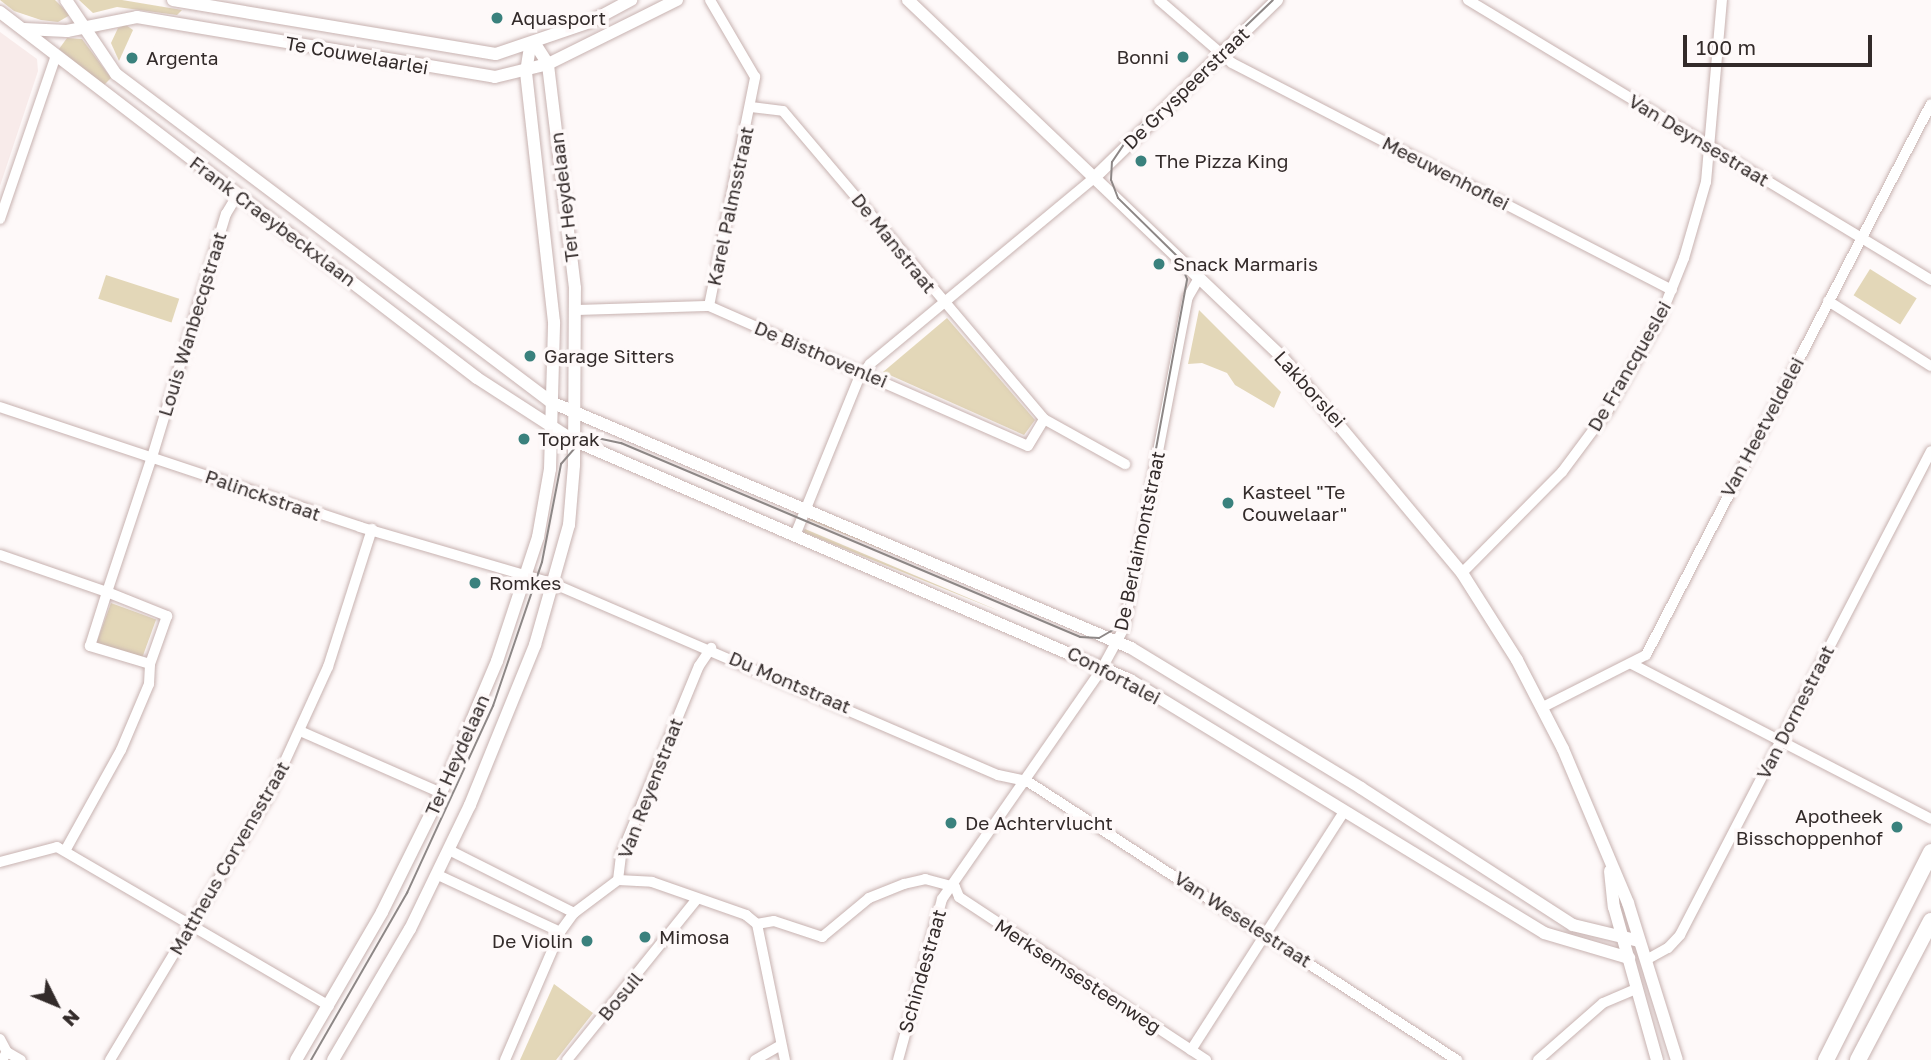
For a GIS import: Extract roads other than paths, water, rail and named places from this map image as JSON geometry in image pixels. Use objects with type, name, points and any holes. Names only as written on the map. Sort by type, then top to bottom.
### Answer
[{"type":"main road","points":[[1826,1060],[1931,852]]},
{"type":"main road","points":[[1858,1060],[1931,920]]},
{"type":"street","name":"Frank Craeybeckxlaan","points":[[66,0],[116,74],[551,402]]},
{"type":"street","name":"Te Couwelaarlei","points":[[173,0],[487,53],[533,45],[631,0]]},
{"type":"street","name":"Te Couwelaarlei","points":[[24,29],[67,31],[137,17],[495,78],[526,72],[548,64],[677,0]]},
{"type":"street","points":[[710,0],[755,77],[751,107]]},
{"type":"street","name":"Lakborslei","points":[[908,0],[1199,278],[1325,405],[1466,570],[1547,705],[1646,960],[1677,1060]]},
{"type":"street","name":"Meeuwenhoflei","points":[[1159,0],[1220,55],[1672,290]]},
{"type":"street","name":"De Gryspeerstraat","points":[[1095,177],[1277,0]]},
{"type":"street","name":"Van Deynsestraat","points":[[1468,0],[1931,280]]},
{"type":"street","name":"De Francqueslei","points":[[1466,570],[1538,499],[1587,440],[1645,346],[1672,290],[1697,220],[1712,149],[1722,0]]},
{"type":"street","name":"Frank Craeybeckxlaan","points":[[0,12],[477,378],[550,426]]},
{"type":"street","points":[[533,45],[548,64]]},
{"type":"street","name":"Ter Heydelaan","points":[[296,1060],[382,912],[441,793],[481,703],[527,576],[546,496],[554,322],[526,72],[533,45]]},
{"type":"street","points":[[0,219],[56,55]]},
{"type":"street","name":"Ter Heydelaan","points":[[333,1060],[438,875],[449,850],[536,645],[573,498],[574,310],[548,64]]},
{"type":"street","name":"Van Heetveldelei","points":[[1547,705],[1608,671],[1632,664],[1646,655],[1931,104]]},
{"type":"street","name":"De Manstraat","points":[[751,107],[783,111],[1044,419],[1125,464]]},
{"type":"street","name":"Karel Palmsstraat","points":[[709,306],[751,107]]},
{"type":"street","points":[[238,194],[252,175]]},
{"type":"street","points":[[796,533],[863,372],[1095,177]]},
{"type":"street","name":"Louis Wanbecqstraat","points":[[150,664],[90,646],[152,457],[227,209],[238,194]]},
{"type":"street","name":"De Berlaimontstraat","points":[[955,887],[1103,667],[1117,641],[1136,571],[1188,297],[1199,278]]},
{"type":"street","points":[[1828,301],[1931,366]]},
{"type":"street","name":"De Bisthovenlei","points":[[574,310],[709,306],[1028,446],[1044,419]]},
{"type":"street","points":[[551,402],[574,414]]},
{"type":"street","name":"Palinckstraat","points":[[0,407],[527,576]]},
{"type":"street","name":"Confortalei","points":[[574,414],[1117,641],[1361,788],[1568,922],[1623,937]]},
{"type":"street","points":[[550,426],[573,440]]},
{"type":"street","name":"Confortalei","points":[[573,440],[796,533],[1103,667],[1544,933],[1629,958]]},
{"type":"street","name":"Van Dornestraat","points":[[1646,960],[1668,948],[1680,935],[1931,451]]},
{"type":"street","name":"Mattheus Corvensstraat","points":[[110,1060],[270,794],[328,667],[372,528]]},
{"type":"street","points":[[0,555],[167,616],[150,664],[149,684],[121,750],[65,851]]},
{"type":"street","name":"Du Montstraat","points":[[527,576],[552,583],[711,648],[998,775],[1027,781]]},
{"type":"street","name":"Van Reyenstraat","points":[[560,932],[574,913],[618,880],[621,855],[699,666],[711,648]]},
{"type":"street","points":[[1632,664],[1931,819]]},
{"type":"street","points":[[300,731],[441,793]]},
{"type":"street","name":"Van Weselestraat","points":[[1027,781],[1266,933],[1457,1060]]},
{"type":"street","points":[[1191,1050],[1345,812]]},
{"type":"street","points":[[0,863],[57,847],[329,1006]]},
{"type":"street","points":[[449,850],[574,913]]},
{"type":"street","name":"Lakborslei","points":[[1608,857],[1614,907],[1657,1060]]},
{"type":"street","points":[[438,875],[560,932],[505,1060]]},
{"type":"street","points":[[618,880],[637,878],[746,915],[757,924],[779,1046],[785,1060]]},
{"type":"street","points":[[757,924],[774,921],[822,937],[869,898],[904,884],[925,879],[955,887]]},
{"type":"street","name":"Merksemsesteenweg","points":[[955,887],[959,897],[1206,1060]]},
{"type":"street","name":"Schindestraat","points":[[898,1060],[942,899],[955,887]]},
{"type":"street","name":"Bosuil","points":[[567,1060],[697,899]]},
{"type":"street","points":[[1562,938],[1568,922]]},
{"type":"street","points":[[1623,937],[1639,941]]},
{"type":"street","points":[[1538,1060],[1603,1003],[1636,989]]},
{"type":"street","points":[[0,1040],[4,1056],[21,1060]]},
{"type":"street","points":[[755,1060],[779,1046]]},
{"type":"tram line","points":[[311,1060],[407,893],[493,706],[542,562],[561,464],[579,443],[597,438],[621,443],[1080,637],[1099,638],[1118,627],[1129,596],[1187,279],[1178,257],[1118,198],[1111,180],[1112,162],[1127,140],[1273,0]]},
{"type":"place","name":"Aquasport","points":[[497,18]]},
{"type":"place","name":"Bonni","points":[[1183,57]]},
{"type":"place","name":"Argenta","points":[[132,58]]},
{"type":"place","name":"The Pizza King","points":[[1141,161]]},
{"type":"place","name":"Snack Marmaris","points":[[1159,264]]},
{"type":"place","name":"Garage Sitters","points":[[530,356]]},
{"type":"place","name":"Toprak","points":[[524,439]]},
{"type":"place","name":"Kasteel \"Te Couwelaar\"","points":[[1228,503]]},
{"type":"place","name":"Romkes","points":[[475,583]]},
{"type":"place","name":"De Achtervlucht","points":[[951,823]]},
{"type":"place","name":"Apotheek Bisschoppenhof","points":[[1897,827]]},
{"type":"place","name":"Mimosa","points":[[645,937]]},
{"type":"place","name":"De Violin","points":[[587,941]]}]
